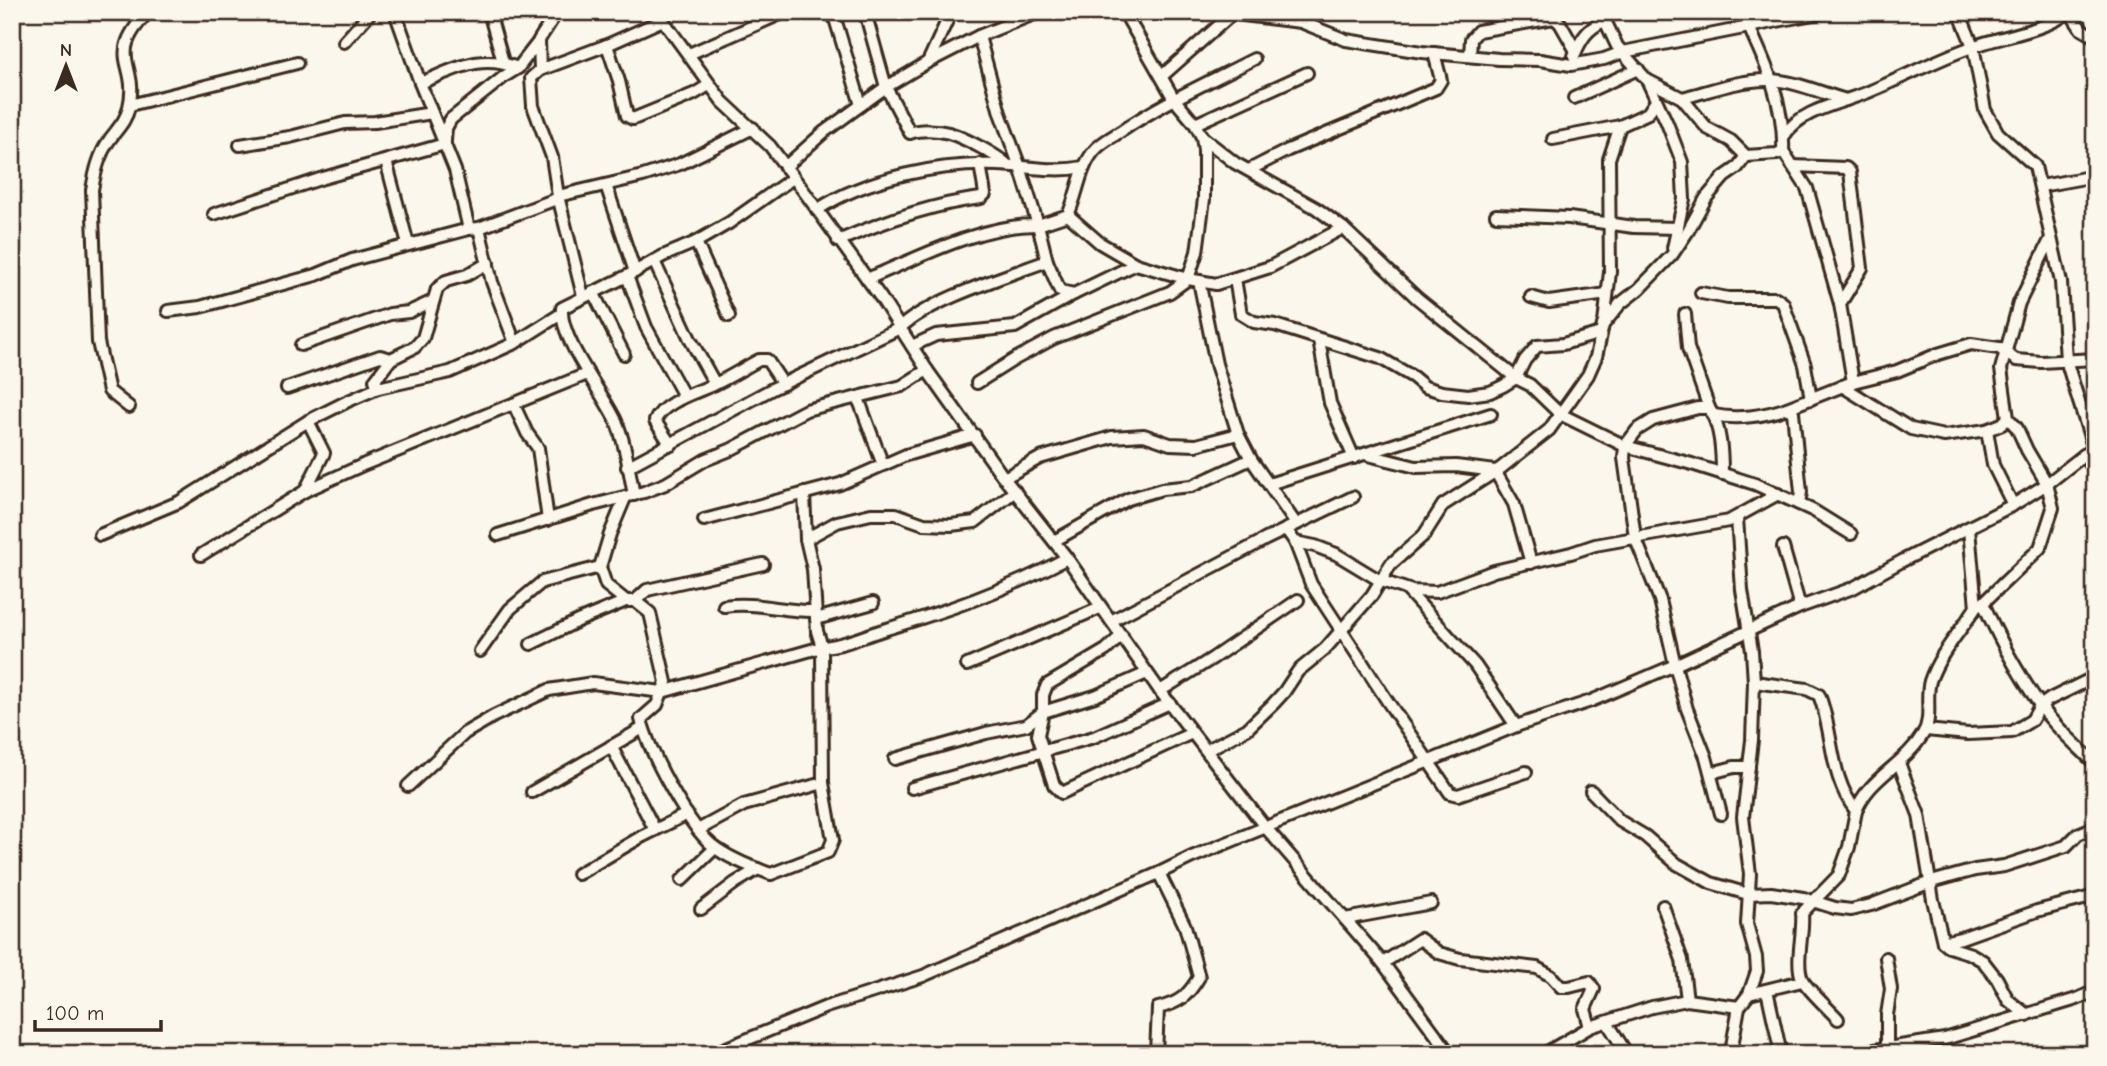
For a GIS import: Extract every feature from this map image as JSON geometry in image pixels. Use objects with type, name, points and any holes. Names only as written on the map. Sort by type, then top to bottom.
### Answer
[{"type":"street","points":[[129,407],[109,391],[98,342],[92,190],[102,152],[125,121],[130,105],[130,80],[124,47],[131,30],[148,12]]},
{"type":"street","points":[[344,42],[371,12]]},
{"type":"street","points":[[395,12],[420,83],[456,170],[515,343]]},
{"type":"street","points":[[489,12],[503,62]]},
{"type":"street","points":[[543,12],[548,23]]},
{"type":"street","points":[[445,144],[446,128],[452,119],[491,86],[518,68],[557,12]]},
{"type":"street","points":[[833,12],[861,105]]},
{"type":"street","points":[[865,12],[886,88],[910,133],[919,130],[949,133],[999,157],[1007,165]]},
{"type":"street","points":[[928,62],[951,12]]},
{"type":"street","points":[[785,167],[824,132],[928,62],[979,36],[1039,12]]},
{"type":"street","points":[[1124,12],[1174,99],[1202,137],[1204,199],[1193,280],[1238,433],[1291,527],[1311,584],[1450,793],[1458,795],[1526,772]]},
{"type":"street","points":[[1217,12],[1254,14],[1301,22],[1346,40],[1434,53],[1540,60],[1571,65],[1604,59],[1623,51],[1749,27],[1771,17],[1824,12]]},
{"type":"street","points":[[1301,22],[1318,12]]},
{"type":"street","points":[[1744,12],[1779,101],[1784,136],[1783,150],[1807,188],[1840,304],[1853,382]]},
{"type":"street","points":[[1959,12],[1973,46],[1985,110],[1998,133],[2035,166],[2062,282],[2066,360],[2095,470]]},
{"type":"street","points":[[1784,136],[1790,127],[1828,106],[1847,101],[1973,46],[2062,18],[2069,12],[2081,29],[2095,37]]},
{"type":"street","points":[[689,54],[779,14]]},
{"type":"street","points":[[1162,76],[1233,14]]},
{"type":"street","points":[[624,354],[588,294],[559,197],[552,157],[533,106],[531,78],[540,70],[607,45],[660,16],[722,101],[753,128],[785,167],[867,279],[927,370],[1004,478],[1067,558],[1160,691],[1266,828],[1383,963],[1450,1054]]},
{"type":"street","points":[[1571,65],[1582,38],[1602,17],[1617,46],[1647,80],[1682,162],[1684,199],[1672,254]]},
{"type":"street","points":[[1470,56],[1471,38],[1478,31],[1554,18],[1560,23],[1576,51]]},
{"type":"street","points":[[979,36],[1000,113],[1020,167],[1047,261],[1060,291],[1074,294]]},
{"type":"street","points":[[540,40],[540,70]]},
{"type":"street","points":[[607,45],[617,72],[627,116],[633,119],[709,85]]},
{"type":"street","points":[[1249,170],[1288,150],[1436,88],[1441,80],[1434,53]]},
{"type":"street","points":[[867,279],[959,241],[1020,225],[1038,225],[1068,215],[1076,198],[1083,167],[1095,149],[1174,99],[1254,59]]},
{"type":"street","points":[[420,83],[465,64],[478,62],[503,62],[518,68]]},
{"type":"street","points":[[130,105],[298,63]]},
{"type":"street","points":[[1574,98],[1638,69]]},
{"type":"street","points":[[1195,124],[1307,73]]},
{"type":"street","points":[[1682,98],[1745,82],[1769,79],[1847,101]]},
{"type":"street","points":[[1647,80],[1682,98],[1707,128],[1731,141],[1746,156],[1777,154],[1783,150]]},
{"type":"street","points":[[1553,139],[1620,126],[1648,113],[1656,101]]},
{"type":"street","points":[[240,145],[290,137],[345,123],[375,122],[432,113]]},
{"type":"street","points":[[1207,750],[1247,729],[1284,692],[1298,671],[1325,649],[1373,595],[1379,580],[1391,564],[1424,535],[1443,505],[1495,471],[1549,430],[1588,375],[1602,329],[1610,272],[1609,159],[1620,126]]},
{"type":"street","points":[[168,311],[201,307],[316,275],[352,260],[382,254],[408,244],[474,229],[559,197],[681,164],[753,128]]},
{"type":"street","points":[[1202,137],[1235,163],[1316,208],[1343,228],[1426,306],[1516,378],[1530,385],[1560,414],[1625,446],[1755,484],[1799,504],[1851,534]]},
{"type":"street","points":[[214,214],[323,178],[445,144]]},
{"type":"street","points":[[1235,279],[1241,314],[1254,322],[1275,325],[1380,358],[1426,387],[1442,392],[1468,395],[1490,392],[1516,378],[1525,359],[1537,346],[1563,344],[1602,329],[1620,304],[1639,289],[1672,254],[1706,198],[1746,156]]},
{"type":"street","points":[[386,161],[408,244]]},
{"type":"street","points":[[817,211],[832,201],[891,179],[941,167],[980,164],[1061,169],[1083,167]]},
{"type":"street","points":[[838,241],[885,220],[962,200],[981,198],[985,194],[980,164]]},
{"type":"street","points":[[1793,166],[1846,169],[1850,172],[1862,268],[1840,304]]},
{"type":"street","points":[[2041,187],[2095,176]]},
{"type":"street","points":[[793,178],[729,223],[562,308],[561,314],[587,374],[617,423],[628,467],[630,497],[610,534],[600,566],[606,585],[650,613],[666,682],[657,705],[641,719],[643,728],[698,830],[715,848],[740,862],[771,874],[828,852],[834,840],[823,783],[822,647],[815,615],[813,569],[806,539],[804,494]]},
{"type":"street","points":[[606,184],[646,327],[684,396]]},
{"type":"street","points":[[1068,215],[1100,243],[1136,264],[1216,284],[1270,267],[1343,228]]},
{"type":"street","points":[[1496,215],[1569,218],[1634,227],[1678,228]]},
{"type":"street","points":[[1838,1019],[1802,981],[1799,967],[1804,928],[1802,913],[1839,875],[1849,847],[1856,811],[1864,794],[1878,778],[1899,763],[1926,730],[1929,714],[1927,694],[1931,678],[1961,628],[1980,605],[2040,548],[2053,508],[2047,484],[2017,428],[2008,418],[2001,381],[2001,369],[2020,303],[2051,238]]},
{"type":"street","points":[[696,242],[729,316]]},
{"type":"street","points":[[654,261],[690,339],[715,384]]},
{"type":"street","points":[[628,467],[783,384],[900,328],[912,316],[1047,261]]},
{"type":"street","points":[[378,388],[375,380],[391,359],[415,347],[423,338],[437,289],[446,281],[467,275],[488,263]]},
{"type":"street","points":[[912,346],[936,335],[1015,327],[1136,264]]},
{"type":"street","points":[[977,383],[1054,338],[1170,292],[1193,280]]},
{"type":"street","points":[[1531,297],[1549,302],[1607,293]]},
{"type":"street","points":[[1701,293],[1728,298],[1776,298],[1783,303],[1805,365],[1811,399]]},
{"type":"street","points":[[301,345],[390,314],[409,312],[433,301]]},
{"type":"street","points":[[100,535],[179,502],[308,421],[378,388],[450,372],[515,343],[561,314]]},
{"type":"street","points":[[1685,314],[1688,348],[1720,442],[1722,474]]},
{"type":"street","points":[[1319,340],[1330,403],[1360,456],[1416,467],[1456,466],[1495,471]]},
{"type":"street","points":[[1721,814],[1711,773],[1689,716],[1660,600],[1635,537],[1627,493],[1625,446],[1637,430],[1653,420],[1698,408],[1727,418],[1787,408],[1853,382],[1971,344],[1999,348],[2016,360],[2095,359]]},
{"type":"street","points":[[287,388],[380,356],[391,359]]},
{"type":"street","points":[[671,445],[655,421],[657,415],[684,396],[715,384],[759,360],[767,360],[783,384]]},
{"type":"street","points":[[498,535],[593,505],[630,497],[665,484],[705,460],[730,450],[806,410],[902,386],[927,370]]},
{"type":"street","points":[[201,555],[304,491],[587,374]]},
{"type":"street","points":[[1842,386],[1911,429],[1944,436],[1987,430],[2002,424],[2008,418]]},
{"type":"street","points":[[858,398],[883,465]]},
{"type":"street","points":[[514,405],[527,433],[538,448],[540,479],[548,520]]},
{"type":"street","points":[[1787,408],[1793,412],[1801,492],[1799,504]]},
{"type":"street","points":[[1269,484],[1491,414]]},
{"type":"street","points":[[304,491],[324,453],[308,421]]},
{"type":"street","points":[[1987,430],[1993,465],[2013,505]]},
{"type":"street","points":[[1004,478],[1040,458],[1112,437],[1144,435],[1170,444],[1196,445],[1238,433]]},
{"type":"street","points":[[704,520],[840,484],[906,455],[975,435]]},
{"type":"street","points":[[712,1054],[826,1007],[923,976],[1192,857],[1516,726],[1591,701],[1800,607],[1853,589],[2013,505],[2091,451]]},
{"type":"street","points":[[1054,541],[1128,499],[1162,489],[1192,486],[1251,459]]},
{"type":"street","points":[[1495,471],[1514,504],[1531,563]]},
{"type":"street","points":[[806,539],[837,522],[871,514],[896,514],[924,524],[975,522],[1015,491]]},
{"type":"street","points":[[1295,542],[1315,545],[1336,554],[1379,580],[1422,593],[1437,592],[1494,571],[1595,545],[1737,518],[1778,494]]},
{"type":"street","points":[[1111,621],[1353,497]]},
{"type":"street","points":[[1720,1054],[1734,1052],[1732,1046],[1739,1007],[1749,994],[1757,971],[1747,924],[1750,874],[1742,817],[1749,767],[1754,682],[1737,518]]},
{"type":"street","points":[[1969,529],[1980,605],[2040,706],[2095,764]]},
{"type":"street","points":[[1783,547],[1800,607]]},
{"type":"street","points":[[408,786],[465,733],[549,690],[593,683],[662,692],[822,647],[849,642],[923,618],[1016,582],[1067,558]]},
{"type":"street","points":[[531,645],[580,620],[631,601],[647,590],[763,564]]},
{"type":"street","points":[[480,651],[510,609],[542,582],[600,566]]},
{"type":"street","points":[[1405,588],[1475,665],[1516,726]]},
{"type":"street","points":[[1160,691],[1298,600]]},
{"type":"street","points":[[724,606],[743,603],[815,615],[873,603]]},
{"type":"street","points":[[967,665],[1101,608]]},
{"type":"street","points":[[1122,635],[1106,650],[1048,685],[1043,695],[1043,712],[1038,735],[1055,785],[1062,793],[1192,733]]},
{"type":"street","points":[[895,759],[986,733],[1026,725],[1043,712],[1096,696],[1147,673]]},
{"type":"street","points":[[1926,730],[1968,734],[2012,732],[2032,719],[2040,706],[2095,677]]},
{"type":"street","points":[[1754,682],[1807,689],[1819,695],[1836,771],[1847,799],[1856,811]]},
{"type":"street","points":[[912,788],[1094,737],[1170,703]]},
{"type":"street","points":[[532,792],[643,728]]},
{"type":"street","points":[[611,746],[654,830]]},
{"type":"street","points":[[1899,763],[1919,815],[1943,942],[1983,961],[2008,1000],[2027,1015]]},
{"type":"street","points":[[1711,773],[1734,767],[1749,767]]},
{"type":"street","points":[[698,830],[744,805],[823,783]]},
{"type":"street","points":[[1591,791],[1616,817],[1645,836],[1677,864],[1712,883],[1748,894],[1792,896],[1835,908],[1851,909],[1871,905],[1931,882],[1975,870],[1995,868],[2066,846],[2078,834],[2095,827]]},
{"type":"street","points":[[578,874],[687,814]]},
{"type":"street","points":[[682,880],[715,848]]},
{"type":"street","points":[[701,909],[758,869]]},
{"type":"street","points":[[1156,1054],[1158,1008],[1172,1005],[1190,993],[1199,977],[1185,926],[1159,873]]},
{"type":"street","points":[[1943,942],[2037,911],[2095,896]]},
{"type":"street","points":[[1345,919],[1431,903]]},
{"type":"street","points":[[1663,906],[1682,960],[1686,1000]]},
{"type":"street","points":[[1383,963],[1420,939],[1439,953],[1460,959],[1537,968],[1551,976],[1561,987],[1589,982],[1594,989],[1585,1009],[1590,1027]]},
{"type":"street","points":[[1886,958],[1891,989],[1886,1015],[1887,1047]]},
{"type":"street","points":[[1749,994],[1802,981]]},
{"type":"street","points":[[1767,990],[1781,1054]]},
{"type":"street","points":[[1856,1053],[1945,1039],[2077,999],[2095,991]]},
{"type":"street","points":[[1544,1054],[1590,1027],[1652,1007],[1686,1000],[1739,1007]]},
{"type":"street","points":[[1607,1022],[1629,1052]]}]
